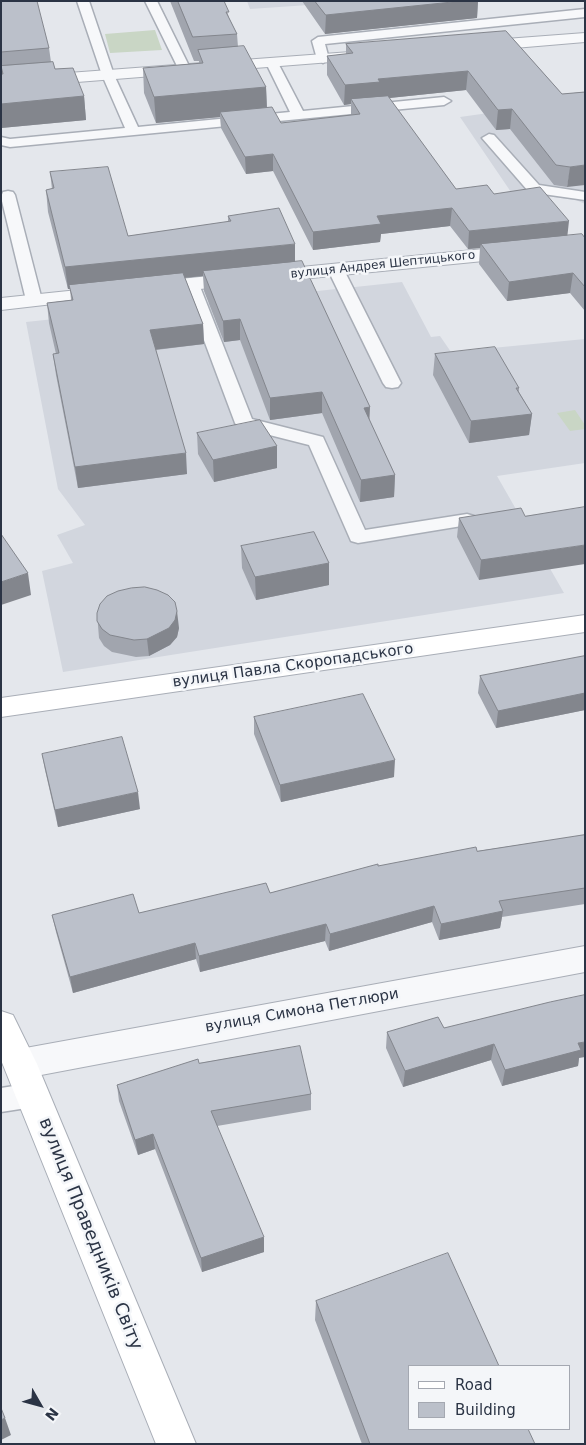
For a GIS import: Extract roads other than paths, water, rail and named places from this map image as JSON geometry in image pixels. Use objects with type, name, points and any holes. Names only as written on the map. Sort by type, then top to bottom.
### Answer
[{"type":"street","points":[[468,47],[585,37]]},
{"type":"street","points":[[1,83],[381,54]]},
{"type":"street","name":"вулиця Андрея Шептицького","points":[[1,304],[585,245]]},
{"type":"street","name":"вулиця Павла Скоропадського","points":[[1,708],[585,623]]},
{"type":"street","name":"вулиця Симона Петлюри","points":[[18,1086],[585,959]]},
{"type":"street","name":"вулиця Праведників Світу","points":[[1,1026],[18,1086],[176,1444]]},
{"type":"lane","points":[[83,1],[108,75],[133,131]]},
{"type":"lane","points":[[151,1],[184,70]]},
{"type":"lane","points":[[323,59],[318,41],[585,13]]},
{"type":"lane","points":[[272,63],[298,115]]},
{"type":"lane","points":[[1,141],[10,143],[444,101]]},
{"type":"lane","points":[[489,138],[534,189],[585,196]]},
{"type":"lane","points":[[8,195],[34,300]]},
{"type":"lane","points":[[336,270],[392,383]]},
{"type":"lane","points":[[191,284],[244,423],[317,441],[358,538],[467,520]]}]
